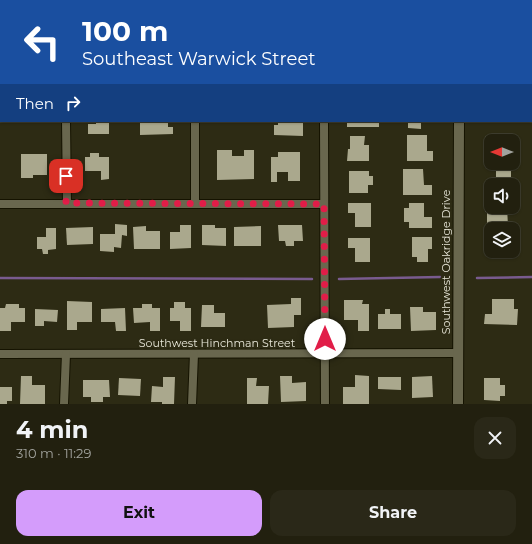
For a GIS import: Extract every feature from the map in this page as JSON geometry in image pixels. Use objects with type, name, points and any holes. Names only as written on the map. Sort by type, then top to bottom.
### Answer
[{"type":"street","points":[[66,122],[66,203]]},
{"type":"street","points":[[195,122],[195,204]]},
{"type":"street","points":[[324,122],[325,404]]},
{"type":"street","name":"Southwest Oakridge Drive","points":[[458,404],[459,122]]},
{"type":"street","points":[[0,204],[324,204]]},
{"type":"street","name":"Southwest Hinchman Street","points":[[0,354],[458,353]]},
{"type":"street","points":[[64,404],[66,354]]},
{"type":"street","points":[[192,404],[194,354]]},
{"type":"building","points":[[96,122],[109,122],[109,134],[88,134],[88,124],[96,124]]},
{"type":"building","points":[[140,122],[168,122],[168,127],[173,127],[173,134],[140,135]]},
{"type":"building","points":[[278,122],[303,122],[303,136],[274,135],[274,125],[278,125]]},
{"type":"building","points":[[347,122],[379,122],[379,127],[347,127]]},
{"type":"building","points":[[408,122],[421,122],[421,129],[408,128]]},
{"type":"building","points":[[407,135],[427,135],[427,151],[433,151],[433,161],[407,161]]},
{"type":"building","points":[[350,136],[365,136],[364,145],[369,145],[369,161],[347,161],[348,149],[350,149]]},
{"type":"building","points":[[217,150],[232,150],[232,156],[244,156],[244,150],[254,150],[254,179],[217,180]]},
{"type":"building","points":[[278,152],[300,152],[300,181],[288,181],[288,172],[277,172],[277,182],[271,182],[271,157],[278,157]]},
{"type":"building","points":[[90,153],[99,153],[99,157],[109,157],[109,179],[101,180],[101,171],[85,171],[85,157],[90,157]]},
{"type":"building","points":[[21,154],[47,154],[47,175],[33,175],[33,178],[21,178]]},
{"type":"building","points":[[403,169],[423,169],[424,185],[432,185],[432,195],[403,195]]},
{"type":"building","points":[[496,170],[511,170],[511,178],[496,178]]},
{"type":"building","points":[[349,171],[369,171],[369,176],[373,176],[373,185],[368,185],[368,193],[349,193]]},
{"type":"building","points":[[348,203],[371,203],[371,227],[355,227],[355,213],[348,213]]},
{"type":"building","points":[[409,203],[424,203],[424,217],[432,217],[432,228],[409,228],[409,222],[404,222],[404,208],[409,208]]},
{"type":"building","points":[[487,214],[507,214],[508,222],[487,222]]},
{"type":"building","points":[[115,224],[127,225],[127,236],[122,235],[121,248],[114,247],[114,252],[100,251],[100,234],[115,234]]},
{"type":"building","points":[[180,225],[191,225],[191,248],[170,249],[170,232],[180,232]]},
{"type":"building","points":[[202,225],[215,225],[215,228],[226,228],[226,246],[202,245]]},
{"type":"building","points":[[278,225],[302,225],[303,241],[294,241],[294,246],[286,246],[285,241],[279,241]]},
{"type":"building","points":[[146,226],[146,231],[160,231],[160,249],[134,249],[133,227]]},
{"type":"building","points":[[261,226],[261,246],[234,246],[234,227]]},
{"type":"building","points":[[93,227],[93,244],[67,245],[66,228]]},
{"type":"building","points":[[46,228],[56,228],[56,249],[48,250],[48,254],[43,254],[42,249],[37,249],[37,237],[46,237]]},
{"type":"building","points":[[412,237],[432,237],[432,249],[428,249],[428,262],[417,262],[417,257],[412,257]]},
{"type":"building","points":[[348,238],[370,238],[370,262],[355,262],[355,248],[348,248]]},
{"type":"building","points":[[291,298],[301,298],[301,315],[294,315],[294,327],[268,328],[267,305],[291,304]]},
{"type":"building","points":[[492,299],[514,299],[514,309],[518,309],[517,325],[484,324],[485,314],[492,314]]},
{"type":"building","points":[[344,300],[363,300],[362,304],[369,304],[369,331],[358,331],[358,320],[344,320]]},
{"type":"building","points":[[67,301],[92,302],[92,322],[77,322],[77,330],[67,330]]},
{"type":"building","points":[[174,302],[185,302],[185,308],[191,308],[191,331],[180,331],[180,321],[170,321],[170,308],[174,308]]},
{"type":"building","points":[[6,304],[19,304],[19,308],[25,308],[25,322],[11,322],[11,331],[0,331],[0,308],[5,308]]},
{"type":"building","points":[[142,304],[152,304],[152,308],[160,308],[160,331],[150,331],[150,322],[134,323],[133,308],[142,308]]},
{"type":"building","points":[[202,305],[214,305],[214,313],[225,313],[225,327],[201,327]]},
{"type":"building","points":[[410,307],[423,307],[423,312],[436,312],[436,330],[411,331]]},
{"type":"building","points":[[125,308],[126,331],[116,331],[115,322],[101,322],[101,309]]},
{"type":"building","points":[[35,309],[58,310],[57,322],[44,321],[44,326],[35,326]]},
{"type":"building","points":[[385,309],[390,309],[390,314],[401,314],[401,329],[378,329],[378,314],[385,314]]},
{"type":"building","points":[[355,375],[369,376],[369,404],[343,404],[343,387],[355,387]]},
{"type":"building","points":[[21,376],[32,376],[32,385],[45,385],[45,404],[20,404]]},
{"type":"building","points":[[280,376],[292,376],[292,383],[306,382],[306,401],[281,402]]},
{"type":"building","points":[[432,376],[433,397],[412,398],[412,377]]},
{"type":"building","points":[[163,377],[175,377],[174,404],[151,402],[152,386],[163,387]]},
{"type":"building","points":[[378,377],[401,377],[401,390],[378,389]]},
{"type":"building","points":[[119,378],[141,379],[140,396],[118,395]]},
{"type":"building","points":[[247,378],[257,378],[256,386],[269,386],[268,404],[247,404]]},
{"type":"building","points":[[484,378],[500,378],[500,385],[505,385],[505,396],[500,396],[500,401],[484,400]]},
{"type":"building","points":[[83,380],[109,380],[110,397],[103,397],[103,402],[91,402],[91,397],[83,397]]},
{"type":"building","points":[[0,387],[12,387],[12,401],[7,401],[7,404],[0,404]]},
{"type":"waterway","points":[[339,279],[440,277]]},
{"type":"waterway","points":[[477,278],[532,277]]},
{"type":"waterway","points":[[0,278],[312,279]]},
{"type":"route","points":[[66,176],[66,203],[324,204],[325,339]]}]
